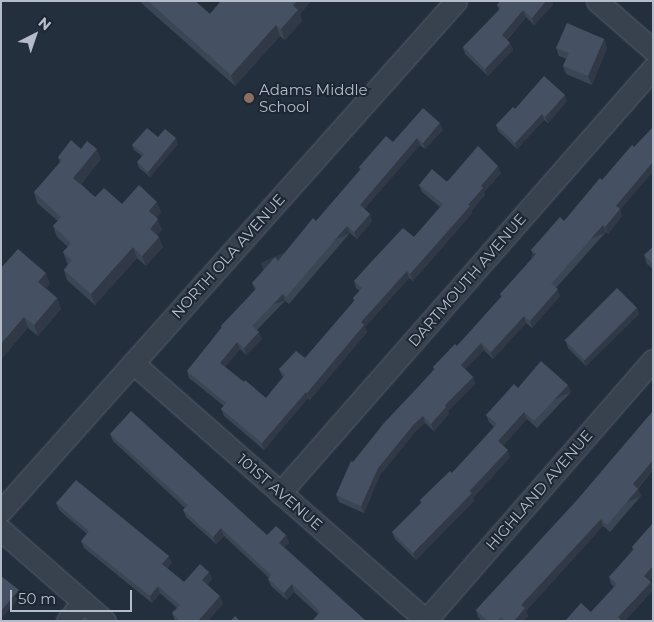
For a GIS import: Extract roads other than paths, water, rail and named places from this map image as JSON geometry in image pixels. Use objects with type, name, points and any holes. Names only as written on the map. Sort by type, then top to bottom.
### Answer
[{"type":"street","name":"NORTH OLA AVENUE","points":[[1,511],[456,1]]},
{"type":"street","points":[[597,1],[653,50]]},
{"type":"street","name":"DARTMOUTH AVENUE","points":[[280,492],[653,68]]},
{"type":"street","name":"HIGHLAND AVENUE","points":[[426,620],[653,360]]},
{"type":"street","name":"101ST AVENUE","points":[[133,363],[426,620]]},
{"type":"street","points":[[1,530],[105,621]]},
{"type":"street","points":[[67,621],[83,602]]},
{"type":"place","name":"Adams Middle School","points":[[249,98]]}]
